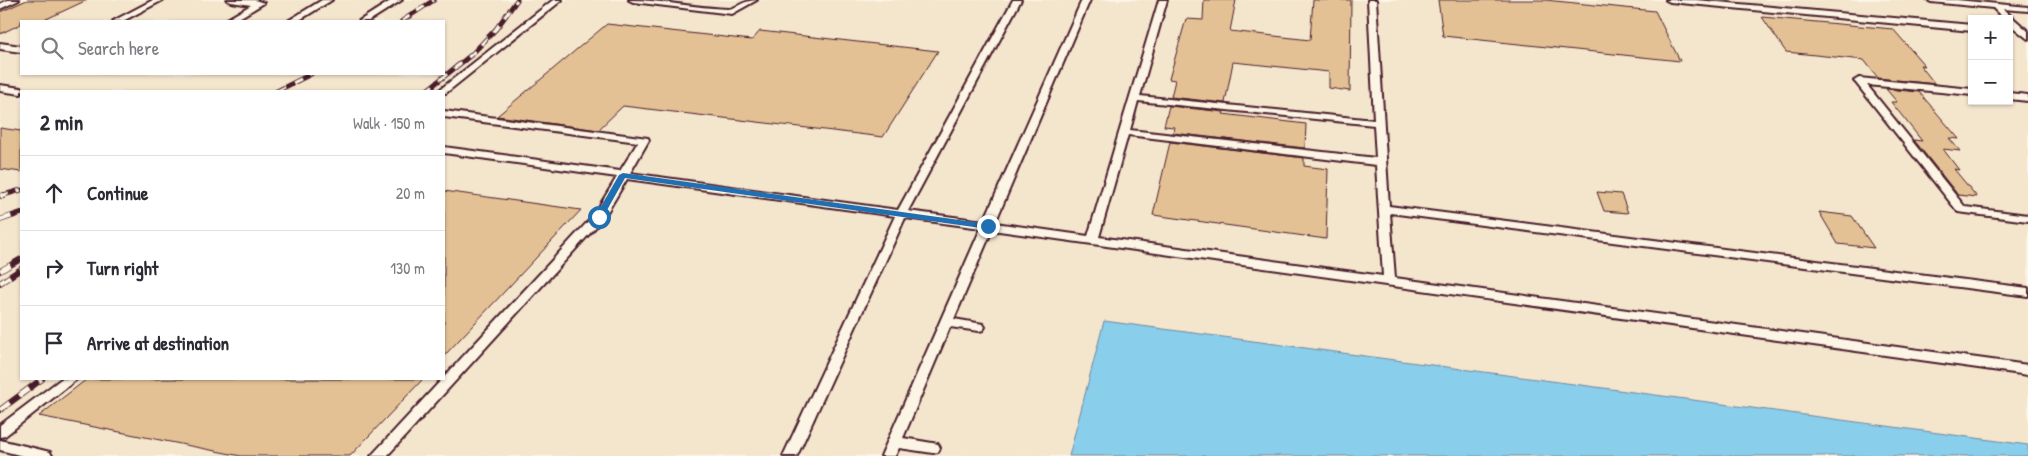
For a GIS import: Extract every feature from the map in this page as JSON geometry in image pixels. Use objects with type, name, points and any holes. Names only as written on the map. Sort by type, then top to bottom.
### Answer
[{"type":"lane","points":[[0,7],[15,0]]},
{"type":"lane","points":[[119,20],[159,0]]},
{"type":"lane","points":[[230,20],[260,3],[231,0]]},
{"type":"lane","points":[[294,20],[328,0]]},
{"type":"lane","points":[[365,20],[398,0]]},
{"type":"lane","points":[[444,90],[558,0]]},
{"type":"lane","points":[[633,0],[732,12],[753,0]]},
{"type":"lane","points":[[790,456],[901,214],[1017,0]]},
{"type":"lane","points":[[888,456],[1086,0]]},
{"type":"lane","points":[[1092,241],[1163,0]]},
{"type":"lane","points":[[1372,0],[1389,282]]},
{"type":"lane","points":[[1670,0],[1968,28]]},
{"type":"lane","points":[[1930,0],[1992,3],[2028,9]]},
{"type":"lane","points":[[1992,3],[2005,15]]},
{"type":"lane","points":[[2013,23],[2026,34]]},
{"type":"lane","points":[[2013,32],[2026,34]]},
{"type":"lane","points":[[0,46],[20,49]]},
{"type":"lane","points":[[1968,92],[1859,80],[1962,210],[2028,218]]},
{"type":"lane","points":[[0,88],[20,91]]},
{"type":"lane","points":[[2013,96],[2028,98]]},
{"type":"lane","points":[[1134,98],[1379,123]]},
{"type":"lane","points":[[378,456],[599,217],[644,140],[445,114]]},
{"type":"lane","points":[[1124,132],[1381,162]]},
{"type":"lane","points":[[445,150],[2028,370]]},
{"type":"lane","points":[[1384,209],[2028,292]]},
{"type":"lane","points":[[946,322],[979,327]]},
{"type":"lane","points":[[0,432],[69,380]]},
{"type":"lane","points":[[894,442],[933,448]]},
{"type":"lane","points":[[0,445],[45,456]]},
{"type":"shaded area","points":[[0,0],[2028,0],[2028,456],[0,456]]},
{"type":"water","points":[[1104,321],[2028,445],[2028,456],[1069,456]]},
{"type":"building","points":[[27,0],[87,0],[44,20],[20,20],[20,24],[0,34],[0,12]]},
{"type":"building","points":[[1204,0],[1236,0],[1230,31],[1310,40],[1313,0],[1351,0],[1350,91],[1329,88],[1329,72],[1233,62],[1225,103],[1171,97],[1175,80],[1169,79],[1186,19],[1203,20]]},
{"type":"building","points":[[1438,0],[1545,0],[1655,11],[1680,61],[1443,36]]},
{"type":"building","points":[[1762,17],[1893,29],[1925,66],[1920,65],[1935,84],[1878,78],[1864,60],[1786,52]]},
{"type":"building","points":[[607,24],[752,40],[760,31],[938,51],[883,137],[623,106],[598,130],[497,116]]},
{"type":"building","points":[[1886,89],[1919,92],[1959,139],[1949,138],[1960,151],[1943,149],[1959,170],[1954,169],[1977,197],[1958,195],[1914,140],[1922,141],[1891,102],[1897,102]]},
{"type":"building","points":[[1169,106],[1306,124],[1305,148],[1173,133],[1174,127],[1164,126]]},
{"type":"building","points":[[0,128],[20,131],[20,172],[0,169]]},
{"type":"building","points":[[1170,142],[1304,158],[1304,166],[1328,169],[1326,239],[1153,215]]},
{"type":"building","points":[[445,191],[581,210],[445,355]]},
{"type":"building","points":[[1597,192],[1621,194],[1628,213],[1604,211]]},
{"type":"building","points":[[1819,212],[1852,216],[1874,248],[1838,244]]},
{"type":"building","points":[[86,380],[422,380],[350,456],[241,456],[39,416]]},
{"type":"railway","points":[[404,20],[434,0]]},
{"type":"railway","points":[[427,90],[471,55],[496,29],[517,0]]},
{"type":"railway","points":[[279,90],[309,75]]},
{"type":"railway","points":[[3,195],[0,196],[20,190]]},
{"type":"railway","points":[[0,220],[20,213]]},
{"type":"railway","points":[[0,271],[20,260]]},
{"type":"railway","points":[[0,283],[20,270]]},
{"type":"railway","points":[[0,410],[41,380]]},
{"type":"route","points":[[599,217],[623,175],[988,226]]}]
